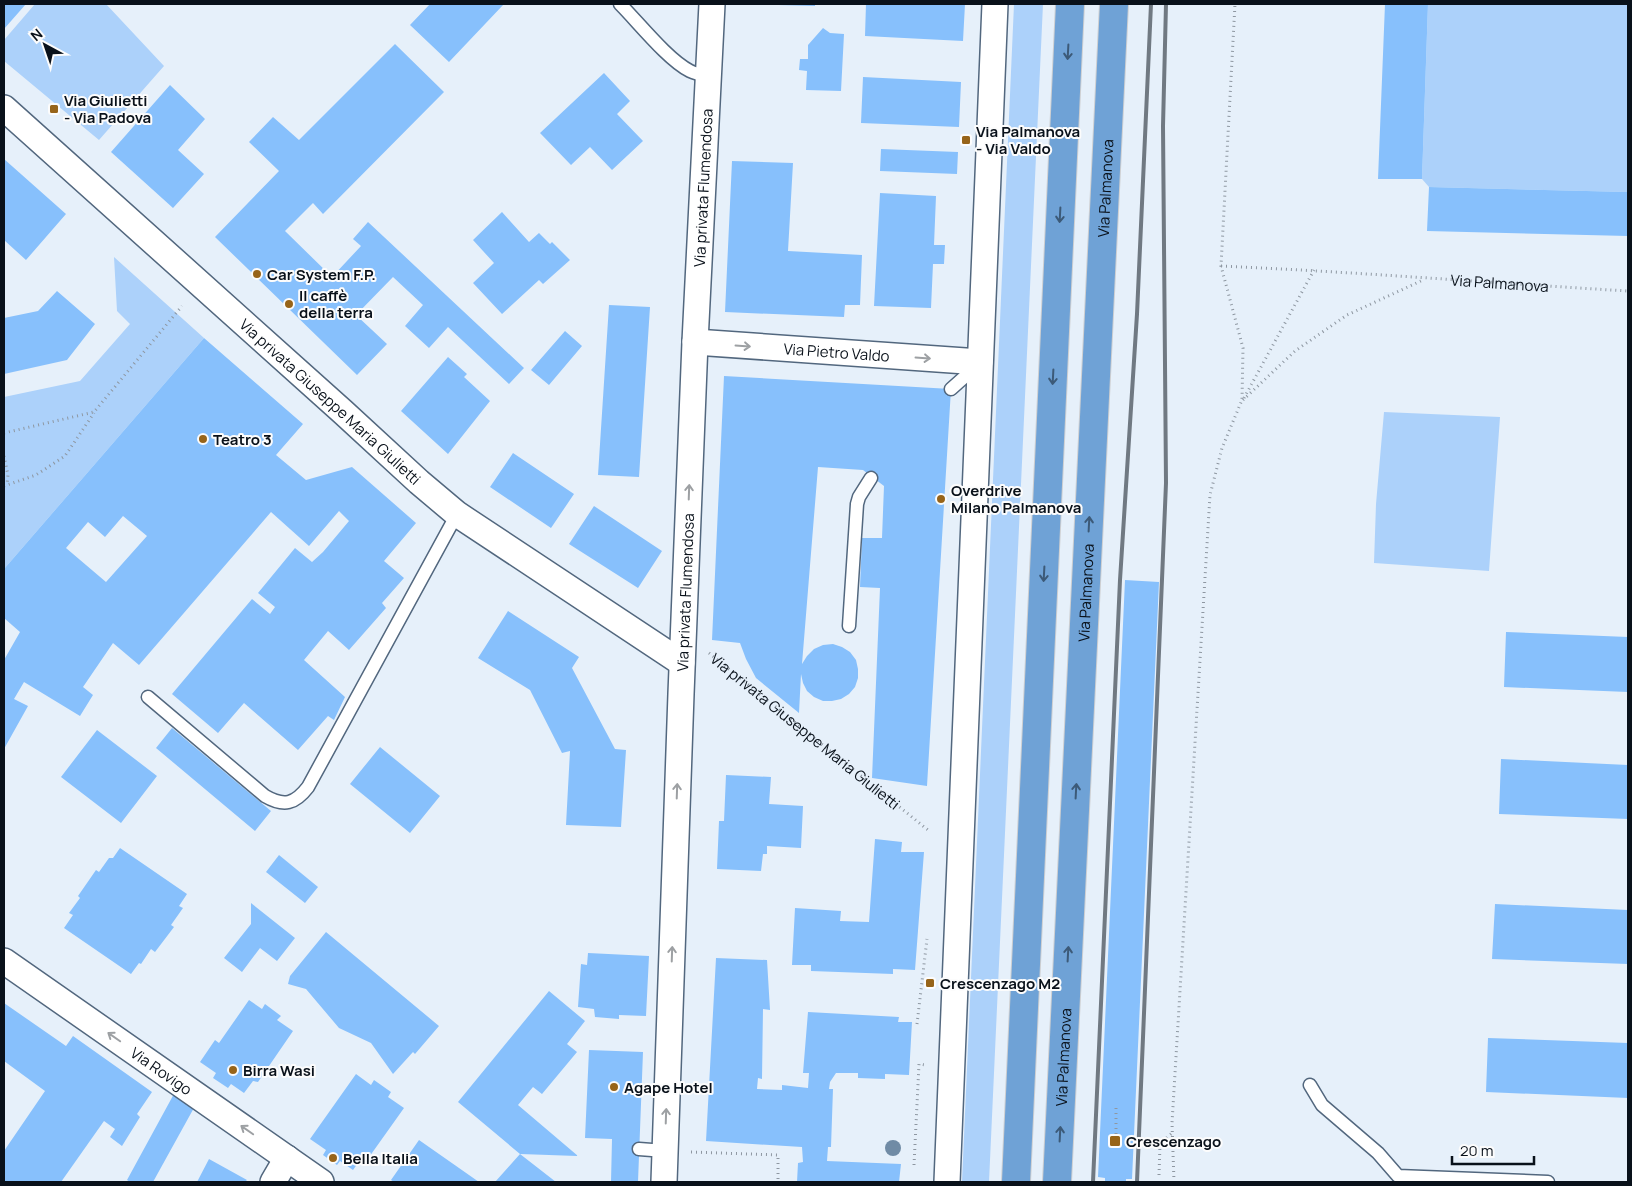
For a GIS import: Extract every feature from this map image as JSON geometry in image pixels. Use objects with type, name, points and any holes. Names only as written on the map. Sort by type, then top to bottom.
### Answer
[{"type":"highway","points":[[1016,1182],[1070,4]]},
{"type":"highway","name":"Via Palmanova","points":[[1057,1182],[1114,4]]},
{"type":"street","name":"Via privata Flumendosa","points":[[664,1182],[683,633],[712,4]]},
{"type":"street","points":[[946,1182],[995,4]]},
{"type":"street","name":"Via privata Giuseppe Maria Giulietti","points":[[4,108],[419,482],[457,514],[682,663]]},
{"type":"street","name":"Via Pietro Valdo","points":[[695,342],[980,362]]},
{"type":"street","name":"Via Rovigo","points":[[4,961],[321,1182]]},
{"type":"street","points":[[273,1182],[287,1158]]},
{"type":"lane","points":[[620,4],[668,54],[690,71],[709,76]]},
{"type":"lane","points":[[951,389],[980,362]]},
{"type":"lane","points":[[848,626],[857,504],[871,478]]},
{"type":"lane","points":[[148,697],[266,796],[288,803],[296,799],[308,787],[457,514]]},
{"type":"lane","points":[[1310,1085],[1322,1105],[1378,1153],[1398,1179],[1548,1182]]},
{"type":"lane","points":[[639,1149],[665,1151]]},
{"type":"path","points":[[1234,4],[1221,266],[1243,348],[1242,400]]},
{"type":"path","name":"Via Palmanova","points":[[1221,266],[1314,270],[1425,279],[1628,291]]},
{"type":"path","points":[[1174,1182],[1173,1128],[1210,495],[1222,448],[1242,400],[1314,270]]},
{"type":"path","points":[[1242,400],[1295,351],[1347,315],[1425,279]]},
{"type":"path","points":[[5,485],[36,475],[66,456],[94,412],[182,306]]},
{"type":"path","points":[[4,433],[94,412]]},
{"type":"path","points":[[4,456],[8,475],[5,485]]},
{"type":"path","name":"Via privata Giuseppe Maria Giulietti","points":[[683,633],[928,830]]},
{"type":"path","points":[[917,1024],[927,939]]},
{"type":"path","points":[[1116,1104],[1116,1139]]},
{"type":"path","points":[[1159,1175],[1160,1144],[1172,1134],[1173,1128]]},
{"type":"path","points":[[665,1151],[778,1155],[778,1182]]},
{"type":"shaded area","points":[[35,4],[106,4],[164,66],[99,140],[4,61],[4,40]]},
{"type":"shaded area","points":[[1014,4],[1043,4],[989,1182],[962,1182]]},
{"type":"shaded area","points":[[1428,4],[1628,4],[1628,192],[1429,187],[1422,179]]},
{"type":"shaded area","points":[[114,257],[204,338],[4,569],[4,397],[80,381],[130,324],[117,311]]},
{"type":"shaded area","points":[[1384,412],[1500,417],[1489,571],[1374,563],[1376,504]]},
{"type":"building","points":[[4,4],[26,4],[4,29]]},
{"type":"building","points":[[430,4],[504,4],[449,62],[410,25]]},
{"type":"building","points":[[815,4],[815,6],[778,5]]},
{"type":"building","points":[[866,4],[965,4],[963,41],[865,36]]},
{"type":"building","points":[[1385,4],[1428,4],[1422,179],[1378,179]]},
{"type":"building","points":[[823,28],[830,33],[844,34],[841,91],[806,90],[807,71],[799,70],[800,59],[808,59],[808,45]]},
{"type":"building","points":[[395,44],[444,92],[323,214],[313,203],[285,231],[332,277],[361,246],[353,239],[368,222],[524,368],[509,384],[448,327],[429,348],[405,326],[423,305],[393,277],[356,315],[387,344],[357,375],[215,237],[279,171],[249,142],[273,117],[299,140]]},
{"type":"building","points":[[604,73],[630,101],[617,114],[643,141],[612,170],[590,147],[571,165],[540,133]]},
{"type":"building","points":[[863,77],[961,82],[959,127],[861,123]]},
{"type":"building","points":[[170,85],[205,119],[178,150],[204,174],[173,208],[111,152]]},
{"type":"building","points":[[881,149],[958,152],[957,174],[880,171]]},
{"type":"building","points":[[4,159],[66,214],[26,260],[4,240]]},
{"type":"building","points":[[732,161],[793,163],[788,251],[862,255],[860,305],[845,305],[844,317],[725,312]]},
{"type":"building","points":[[1429,187],[1628,192],[1628,236],[1427,231]]},
{"type":"building","points":[[880,193],[936,196],[934,245],[945,245],[944,264],[933,264],[931,308],[874,306]]},
{"type":"building","points":[[502,212],[529,242],[539,233],[550,244],[552,242],[570,260],[543,284],[539,280],[502,314],[473,283],[494,263],[473,240]]},
{"type":"building","points":[[57,291],[95,324],[67,360],[4,374],[4,318],[38,311]]},
{"type":"building","points":[[609,305],[650,307],[639,477],[598,475]]},
{"type":"building","points":[[565,331],[582,346],[549,385],[531,370]]},
{"type":"building","points":[[204,338],[303,424],[276,455],[306,480],[352,467],[416,523],[384,561],[404,578],[382,603],[386,608],[349,650],[328,631],[304,660],[345,697],[334,720],[328,716],[298,750],[244,703],[218,733],[172,694],[252,599],[270,614],[275,607],[258,593],[295,548],[312,562],[323,552],[349,521],[339,511],[309,546],[271,512],[139,665],[113,643],[83,687],[93,695],[80,716],[24,682],[14,699],[28,706],[4,749],[4,660],[20,632],[4,618],[4,569]],"holes":[[[123,516],[147,536],[106,582],[66,548],[88,522],[105,537]]]},
{"type":"building","points":[[448,357],[467,374],[464,377],[490,401],[448,454],[401,411]]},
{"type":"building","points":[[724,376],[951,389],[927,786],[872,778],[880,588],[860,587],[862,538],[882,538],[884,486],[863,470],[818,467],[802,664],[814,649],[823,645],[833,644],[850,652],[856,660],[858,678],[855,687],[849,694],[841,699],[823,701],[807,691],[801,674],[799,713],[756,678],[740,643],[712,640]]},
{"type":"building","points":[[513,453],[574,494],[551,528],[490,487]]},
{"type":"building","points":[[594,506],[662,551],[638,588],[569,544]]},
{"type":"building","points":[[1125,580],[1159,582],[1132,1179],[1126,1179],[1126,1182],[1105,1182],[1105,1178],[1098,1177]]},
{"type":"building","points":[[508,611],[579,657],[572,668],[615,749],[626,750],[621,827],[566,825],[570,751],[562,753],[530,690],[478,658]]},
{"type":"building","points":[[1506,632],[1628,637],[1628,692],[1504,687]]},
{"type":"building","points":[[172,728],[271,811],[255,831],[156,748]]},
{"type":"building","points":[[97,730],[157,776],[121,823],[61,777]]},
{"type":"building","points":[[380,747],[440,796],[410,833],[350,784]]},
{"type":"building","points":[[1501,759],[1628,765],[1628,819],[1499,814]]},
{"type":"building","points":[[726,775],[771,777],[769,804],[803,806],[801,848],[767,846],[767,854],[763,854],[761,871],[717,869],[719,821],[724,821]]},
{"type":"building","points":[[875,839],[902,842],[901,852],[924,852],[915,970],[893,969],[893,974],[811,971],[811,965],[792,965],[795,908],[841,911],[840,921],[869,922]]},
{"type":"building","points":[[120,848],[187,894],[179,906],[183,908],[171,925],[174,927],[155,952],[151,949],[141,964],[139,963],[131,974],[64,928],[73,915],[69,913],[80,898],[78,896],[96,870],[99,872],[109,858],[113,858]]},
{"type":"building","points":[[279,855],[318,887],[305,903],[266,872]]},
{"type":"building","points":[[251,903],[295,938],[277,961],[260,948],[242,972],[224,958],[251,924]]},
{"type":"building","points":[[1495,904],[1628,910],[1628,964],[1492,959]]},
{"type":"building","points":[[326,932],[439,1026],[415,1054],[413,1052],[393,1074],[371,1043],[339,1028],[306,989],[288,984],[290,976]]},
{"type":"building","points":[[588,953],[649,956],[646,1016],[619,1015],[619,1019],[595,1017],[594,1009],[578,1007],[581,964],[587,965]]},
{"type":"building","points":[[716,958],[767,960],[770,1010],[763,1009],[762,1079],[758,1078],[757,1089],[782,1090],[782,1085],[808,1088],[809,1073],[803,1073],[808,1012],[899,1017],[898,1022],[912,1022],[909,1075],[885,1074],[885,1079],[858,1078],[858,1073],[836,1073],[830,1082],[829,1089],[833,1089],[831,1147],[828,1147],[827,1161],[901,1164],[899,1182],[797,1182],[798,1163],[803,1162],[802,1147],[706,1141]]},
{"type":"building","points":[[549,991],[585,1021],[567,1044],[577,1052],[542,1094],[533,1087],[518,1105],[578,1156],[520,1154],[458,1102]]},
{"type":"building","points":[[249,1000],[262,1009],[265,1004],[281,1016],[277,1020],[293,1031],[258,1082],[253,1081],[244,1093],[231,1084],[228,1088],[213,1078],[216,1073],[200,1062],[215,1040],[219,1043]]},
{"type":"building","points":[[4,1003],[66,1046],[73,1036],[152,1092],[137,1114],[140,1117],[122,1146],[110,1137],[115,1129],[104,1121],[61,1182],[4,1182],[4,1151],[45,1091],[4,1061]]},
{"type":"building","points":[[1488,1038],[1628,1043],[1628,1098],[1486,1092]]},
{"type":"building","name":"Agape Hotel","points":[[589,1050],[643,1052],[638,1182],[611,1182],[612,1139],[585,1138]]},
{"type":"building","points":[[356,1074],[371,1085],[374,1080],[391,1092],[388,1097],[404,1108],[367,1160],[363,1156],[353,1170],[340,1161],[337,1165],[323,1155],[326,1150],[310,1139]]},
{"type":"building","points":[[175,1092],[195,1106],[153,1182],[130,1182],[127,1180]]},
{"type":"building","points":[[419,1140],[479,1182],[394,1182],[391,1180]]},
{"type":"building","points":[[520,1154],[556,1182],[495,1182]]},
{"type":"building","points":[[209,1159],[247,1180],[245,1182],[197,1182]]},
{"type":"railway","points":[[1093,1182],[1120,580],[1137,314],[1151,4]]},
{"type":"railway","points":[[1137,1182],[1166,483],[1163,126],[1166,4]]},
{"type":"place","name":"Via Giulietti - Via Padova","points":[[54,109]]},
{"type":"place","name":"Via Palmanova - Via Valdo","points":[[966,140]]},
{"type":"place","name":"Car System F.P.","points":[[257,274]]},
{"type":"place","name":"Il caffè della terra","points":[[289,304]]},
{"type":"place","name":"Teatro 3","points":[[203,439]]},
{"type":"place","name":"Overdrive Milano Palmanova","points":[[941,499]]},
{"type":"place","name":"Crescenzago M2","points":[[930,983]]},
{"type":"place","name":"Birra Wasi","points":[[233,1070]]},
{"type":"place","name":"Agape Hotel","points":[[614,1087]]},
{"type":"place","name":"Crescenzago","points":[[1115,1141]]},
{"type":"place","name":"Bella Italia","points":[[333,1158]]}]
